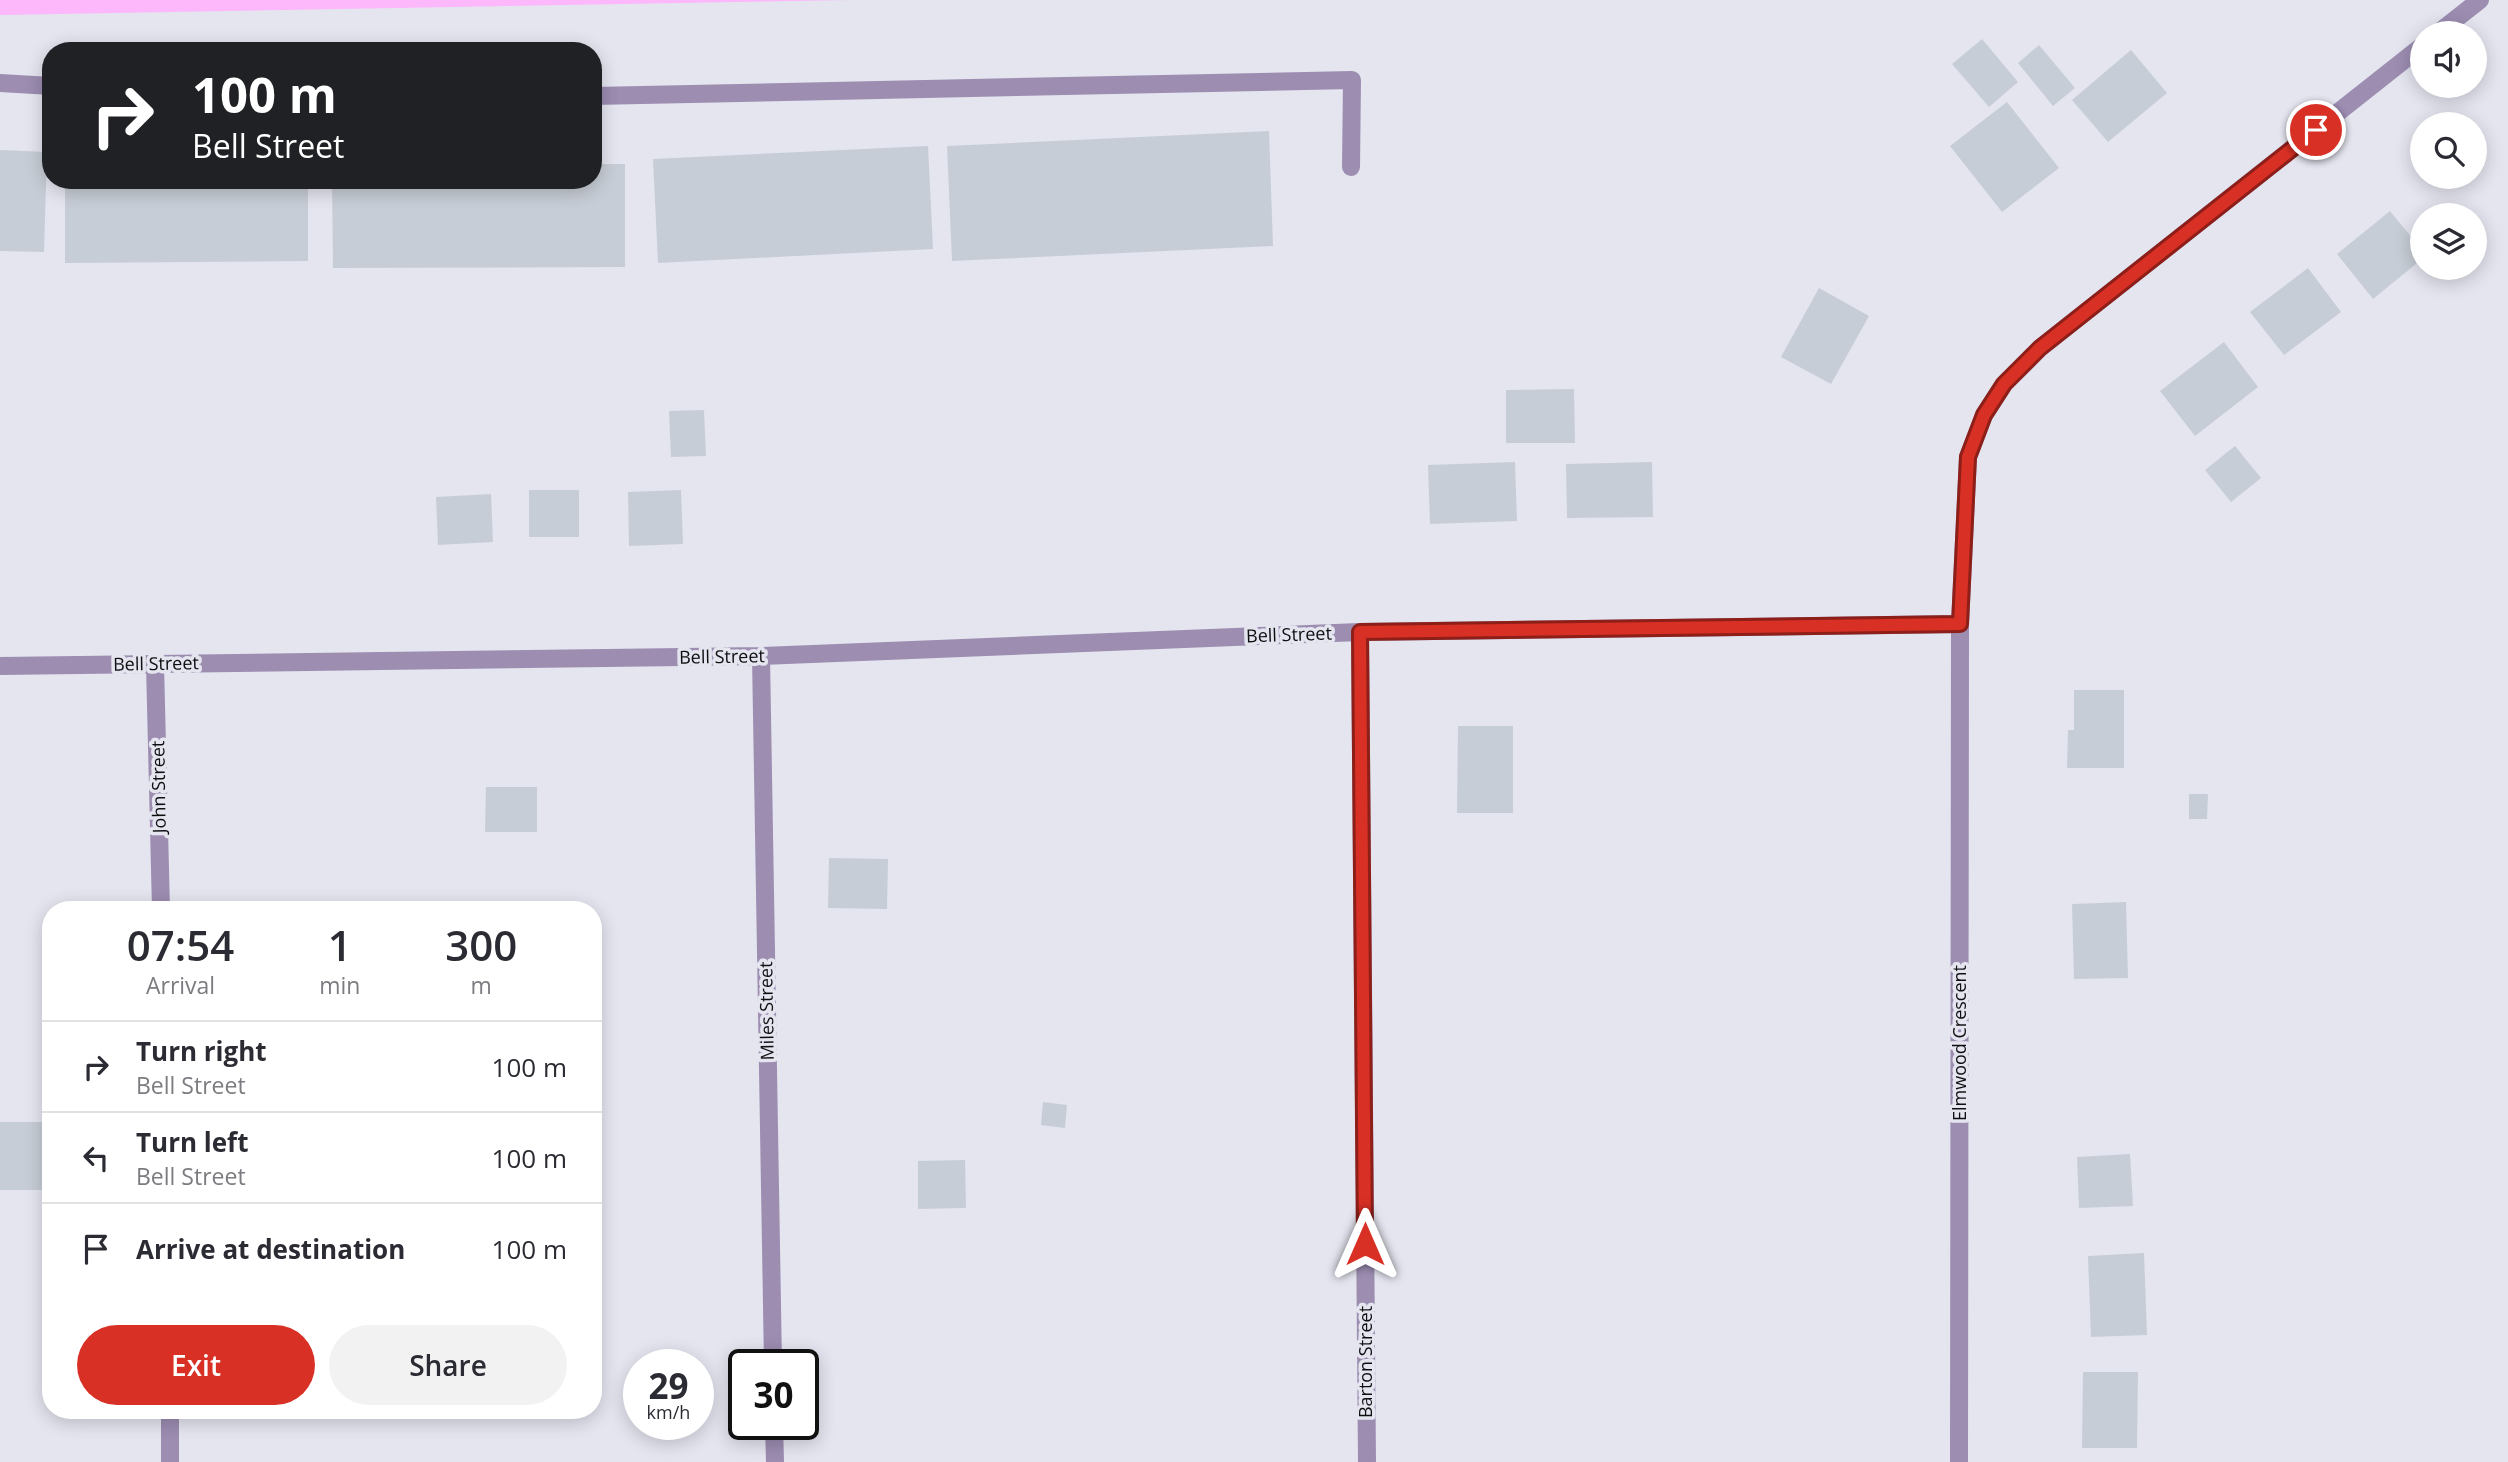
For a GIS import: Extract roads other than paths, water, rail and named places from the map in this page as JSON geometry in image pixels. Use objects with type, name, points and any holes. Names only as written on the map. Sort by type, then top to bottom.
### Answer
[{"type":"street","points":[[2453,21],[2480,0]]},
{"type":"street","points":[[1960,624],[1968,457],[1984,415],[2004,384],[2040,348],[2410,55]]},
{"type":"street","points":[[602,96],[1352,80],[1351,167]]},
{"type":"street","points":[[0,83],[42,85]]},
{"type":"street","name":"Bell Street","points":[[0,666],[761,656],[1360,632],[1960,624]]},
{"type":"street","name":"Elmwood Crescent","points":[[1959,1462],[1960,624]]},
{"type":"street","name":"Barton Street","points":[[1360,632],[1367,1462]]},
{"type":"street","name":"Miles Street","points":[[761,656],[773,1349]]},
{"type":"street","name":"John Street","points":[[155,664],[161,901]]},
{"type":"street","points":[[170,1419],[170,1462]]},
{"type":"street","points":[[774,1440],[775,1462]]}]
